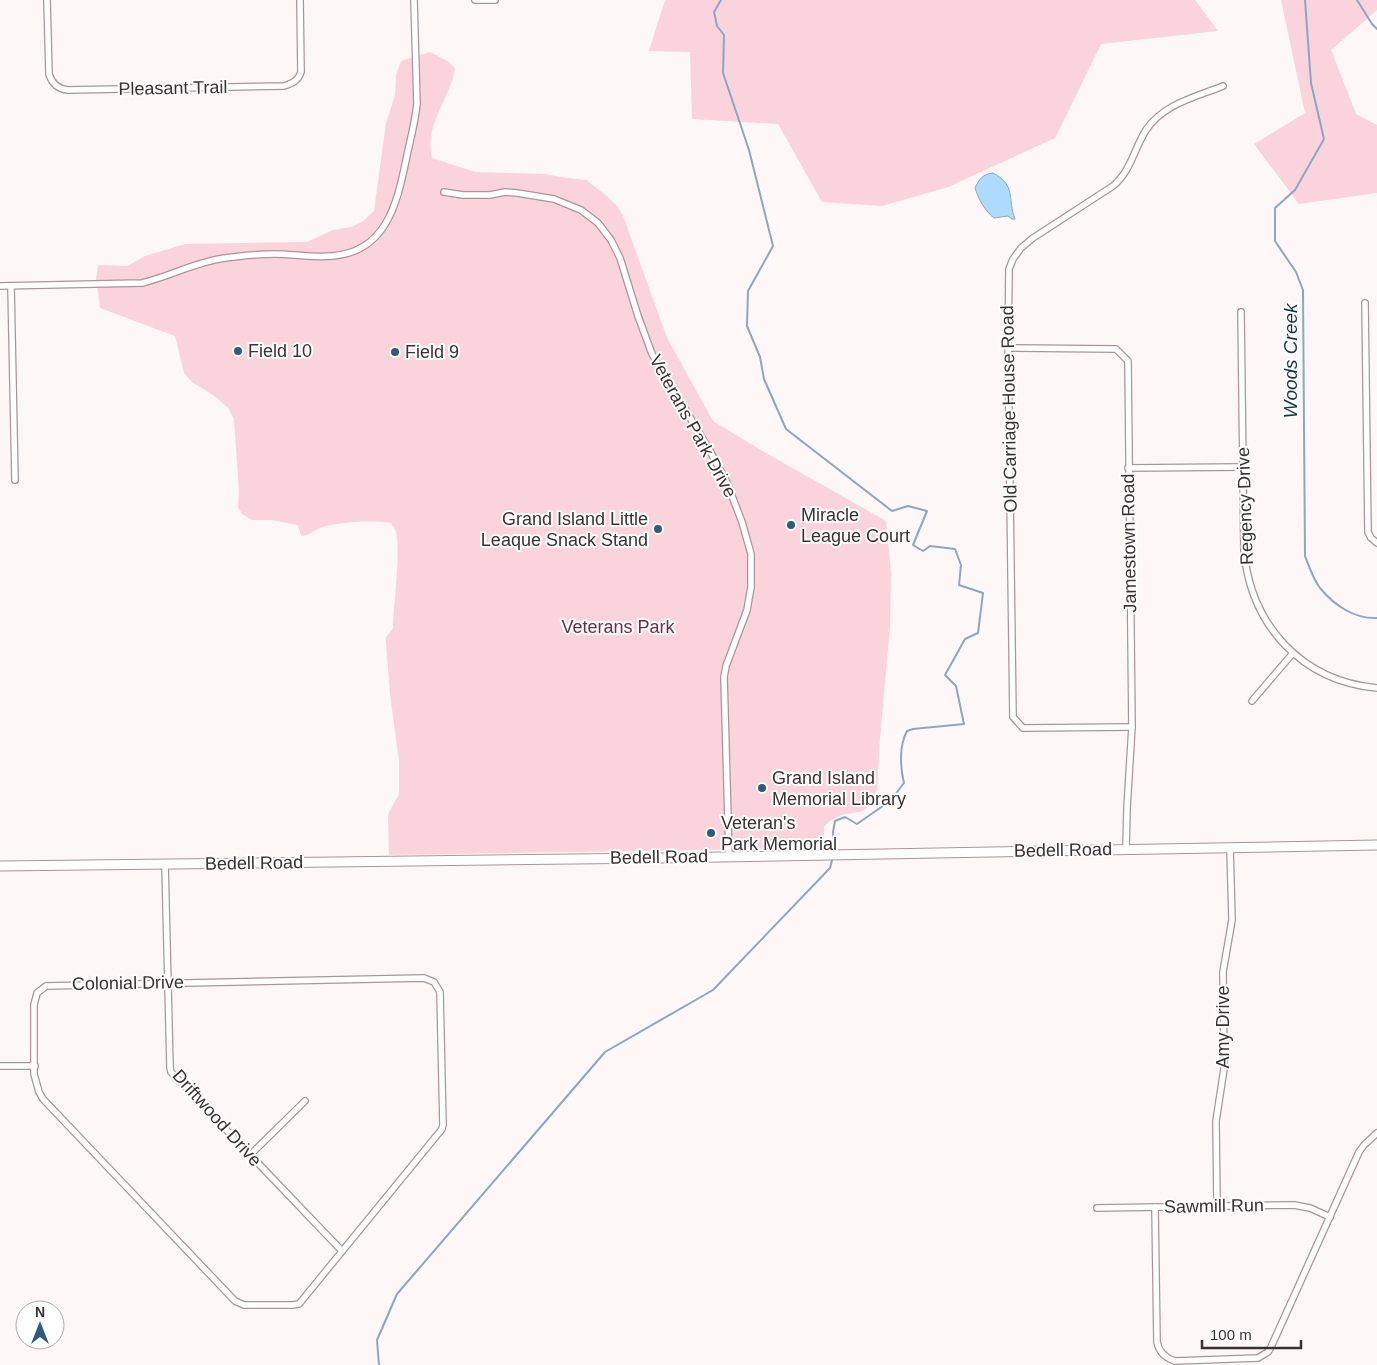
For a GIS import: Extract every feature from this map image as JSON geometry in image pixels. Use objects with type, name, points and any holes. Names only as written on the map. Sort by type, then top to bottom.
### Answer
[{"type":"street","name":"Pleasant Trail","points":[[47,0],[49,74],[58,88],[68,90],[284,86],[291,84],[296,81],[302,72],[300,0]]},
{"type":"street","points":[[0,286],[142,283],[201,262],[273,254],[332,256],[348,253],[364,246],[377,236],[389,220],[394,208],[416,116],[414,0]]},
{"type":"street","points":[[475,0],[495,0]]},
{"type":"street","name":"Old Carriage House Road","points":[[1132,727],[1023,728],[1013,717],[1008,348],[1009,269],[1021,248],[1122,178],[1145,131],[1161,114],[1171,107],[1222,86]]},
{"type":"street","name":"Veterans Park Drive","points":[[444,192],[481,195],[518,192],[554,198],[581,210],[598,223],[611,240],[620,258],[652,354],[727,483],[742,522],[752,561],[751,588],[747,610],[726,666],[724,677],[729,856]]},
{"type":"street","points":[[11,286],[15,480]]},
{"type":"street","points":[[1365,303],[1368,532],[1370,538],[1377,544]]},
{"type":"street","name":"Regency Drive","points":[[1241,312],[1244,551],[1248,580],[1265,620],[1293,653],[1315,669],[1334,678],[1353,685],[1377,688]]},
{"type":"street","name":"Jamestown Road","points":[[1008,348],[1116,349],[1128,361],[1132,727],[1126,850]]},
{"type":"street","points":[[1128,468],[1243,467]]},
{"type":"street","points":[[1252,701],[1293,653]]},
{"type":"street","name":"Bedell Road","points":[[0,866],[1377,845]]},
{"type":"street","name":"Amy Drive","points":[[1217,1206],[1216,1121],[1224,1069],[1223,972],[1232,920],[1230,847]]},
{"type":"street","name":"Driftwood Drive","points":[[165,864],[171,1072],[342,1252]]},
{"type":"street","name":"Colonial Drive","points":[[424,978],[438,986],[441,998],[443,1124],[442,1129],[299,1304],[244,1305],[239,1304],[43,1100],[36,1083],[35,1066],[35,998],[41,989],[51,985],[424,978]]},
{"type":"street","points":[[0,1066],[35,1066]]},
{"type":"street","points":[[250,1155],[305,1101]]},
{"type":"street","points":[[1155,1207],[1158,1342],[1160,1352],[1175,1361],[1258,1358],[1268,1352],[1271,1347],[1359,1152],[1377,1133]]},
{"type":"street","name":"Sawmill Run","points":[[1097,1208],[1294,1205],[1310,1208],[1330,1217]]},
{"type":"green space","points":[[665,0],[1195,0],[1218,31],[1101,44],[1055,138],[948,187],[882,206],[822,202],[778,124],[692,119],[690,52],[649,51]]},
{"type":"green space","points":[[1281,0],[1377,0],[1377,10],[1331,50],[1356,114],[1377,125],[1377,193],[1299,204],[1254,144],[1305,113]]},
{"type":"green space","name":"Veterans Park","points":[[430,52],[449,62],[455,68],[448,91],[434,123],[430,145],[432,158],[475,172],[545,174],[586,180],[608,197],[623,216],[667,338],[713,421],[886,521],[891,573],[890,626],[877,790],[869,805],[863,811],[842,815],[824,826],[824,848],[389,855],[388,814],[399,794],[399,762],[390,694],[386,643],[386,637],[393,628],[398,548],[395,529],[391,523],[357,522],[330,525],[301,536],[298,525],[271,520],[252,520],[242,514],[238,507],[239,492],[234,419],[229,409],[216,397],[192,382],[184,373],[175,336],[100,308],[96,278],[98,265],[127,266],[145,256],[185,244],[307,242],[333,230],[351,227],[362,222],[374,211],[386,123],[395,95],[396,75],[401,61]]},
{"type":"water","points":[[993,173],[1001,178],[1008,188],[1015,219],[1008,216],[994,218],[985,209],[978,197],[975,188],[978,182],[984,176]]},
{"type":"waterway","points":[[721,0],[714,12],[717,26],[724,35],[723,73],[749,150],[773,246],[748,291],[747,326],[760,357],[764,379],[786,429],[892,511],[908,506],[927,511],[913,545],[923,551],[930,546],[955,549],[961,565],[959,585],[983,593],[978,633],[965,639],[945,675],[956,686],[964,724],[907,731],[904,737],[901,757],[904,783],[890,801],[857,824],[845,817],[835,821],[833,832],[834,848]]},
{"type":"waterway","name":"Woods Creek","points":[[1305,0],[1311,83],[1324,139],[1295,190],[1275,208],[1275,241],[1296,272],[1303,290],[1305,556],[1318,584],[1332,600],[1345,610],[1360,616],[1377,618]]},
{"type":"waterway","points":[[1357,0],[1377,29]]},
{"type":"waterway","points":[[379,1365],[377,1340],[397,1294],[605,1052],[713,990],[830,868],[832,860]]},
{"type":"place","name":"Field 10","points":[[238,351]]},
{"type":"place","name":"Field 9","points":[[395,352]]},
{"type":"place","name":"Miracle League Court","points":[[791,525]]},
{"type":"place","name":"Grand Island Little Leaque Snack Stand","points":[[658,529]]},
{"type":"place","name":"Grand Island Memorial Library","points":[[762,788]]},
{"type":"place","name":"Veteran's Park Memorial","points":[[711,833]]}]
